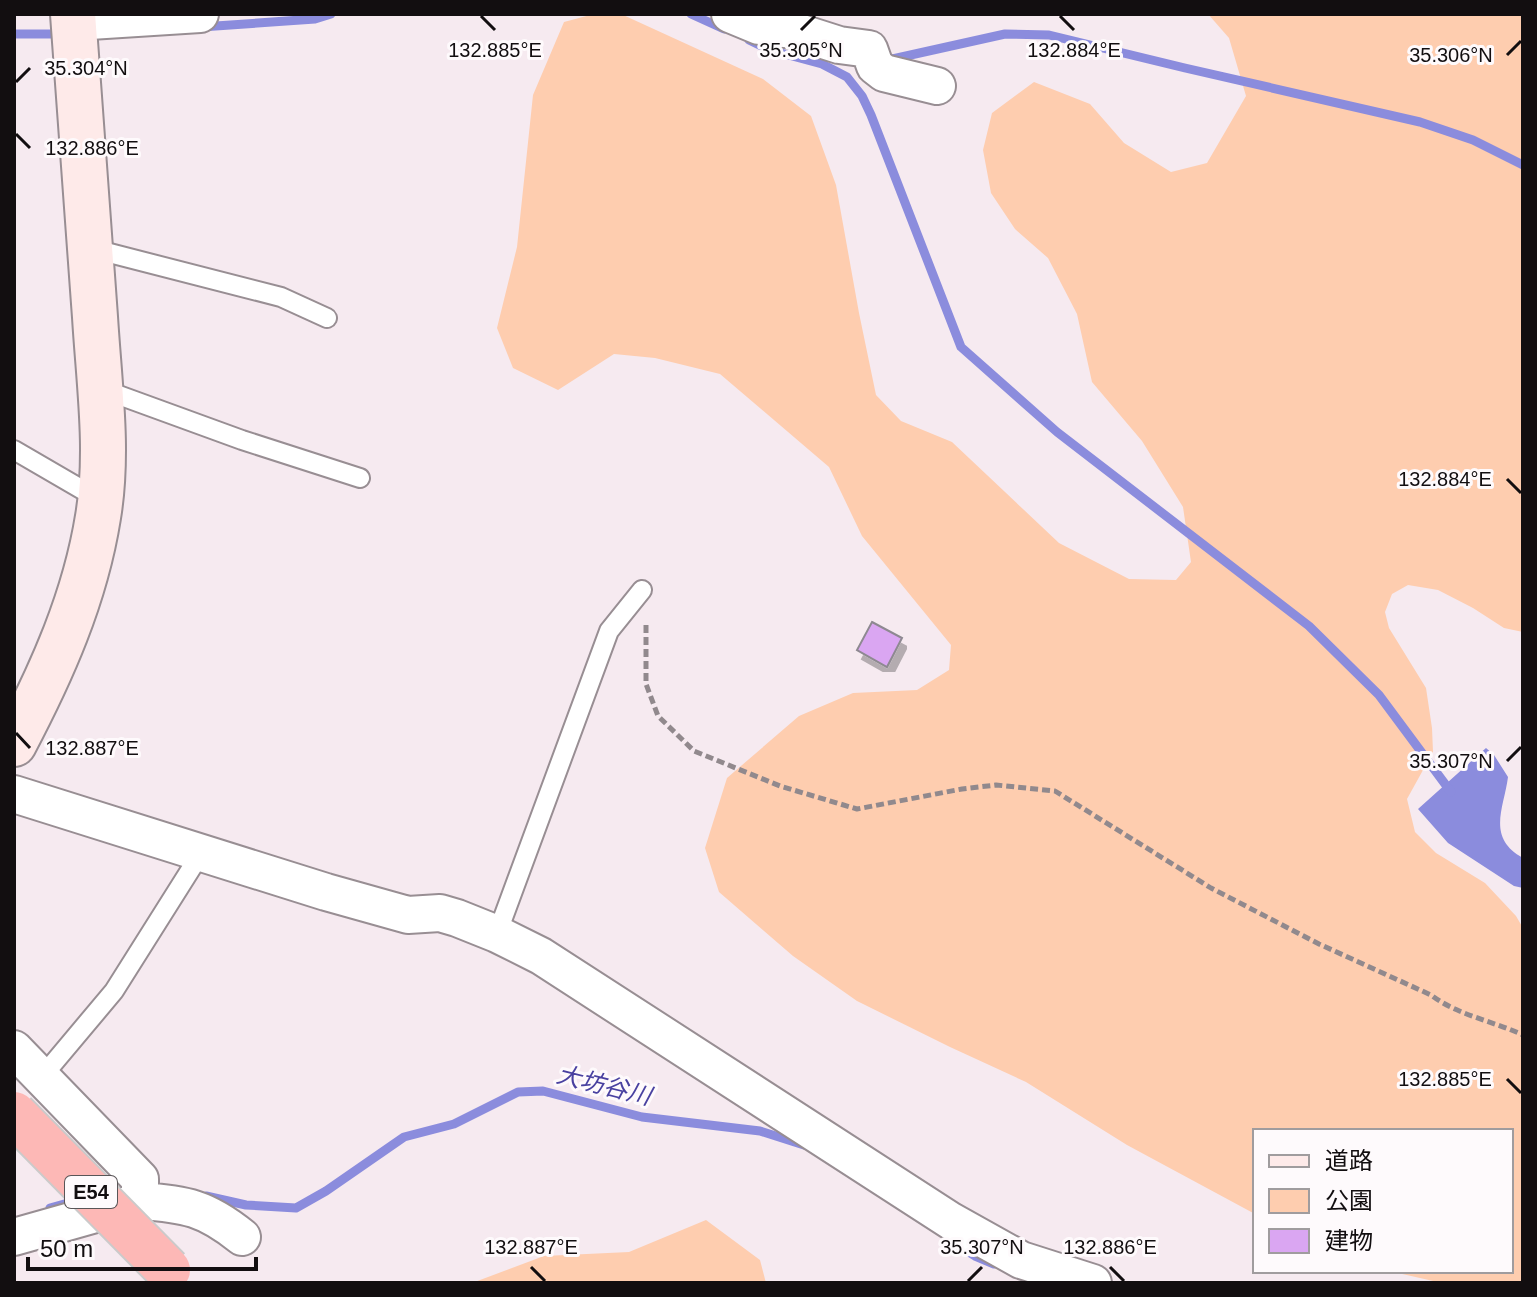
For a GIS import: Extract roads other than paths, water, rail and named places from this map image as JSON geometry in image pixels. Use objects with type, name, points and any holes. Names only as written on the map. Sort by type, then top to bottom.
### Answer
[{"type":"highway","name":"E54","points":[[14,1114],[168,1270]]},
{"type":"street","points":[[14,744],[40,695],[74,613],[93,544],[102,481],[100,388],[74,18],[200,14]]},
{"type":"street","points":[[730,14],[759,26],[792,30],[839,45],[872,58],[884,73],[937,86]]},
{"type":"street","points":[[14,794],[326,892],[408,915],[440,913],[497,934],[541,956],[951,1221],[1021,1260],[1093,1283]]},
{"type":"street","points":[[14,1049],[140,1179],[140,1201]]},
{"type":"street","points":[[14,1237],[140,1201],[177,1203],[203,1212],[220,1220],[242,1237]]},
{"type":"lane","points":[[90,248],[281,297],[327,318]]},
{"type":"lane","points":[[100,388],[242,440],[360,478]]},
{"type":"lane","points":[[14,450],[100,500]]},
{"type":"lane","points":[[497,934],[609,631],[637,596]]},
{"type":"lane","points":[[41,1078],[114,991],[201,853]]},
{"type":"water","points":[[1486,748],[1508,777],[1501,811],[1501,832],[1504,841],[1523,858],[1523,888],[1514,886],[1448,843],[1418,809]]},
{"type":"waterway","points":[[201,27],[315,19],[331,14]]},
{"type":"waterway","points":[[691,14],[724,29]]},
{"type":"waterway","points":[[14,34],[52,34]]},
{"type":"waterway","points":[[888,60],[1005,34],[1049,35],[1420,122],[1473,140],[1523,165]]},
{"type":"waterway","points":[[749,40],[770,50],[822,64],[847,77],[862,96],[961,347],[1057,432],[1309,626],[1379,695],[1451,792]]},
{"type":"waterway","name":"大坊谷川","points":[[206,1196],[246,1205],[296,1208],[404,1137],[454,1124],[518,1092],[543,1091],[642,1117],[760,1131],[804,1145]]},
{"type":"waterway","name":"大坊谷川","points":[[50,1208],[82,1199]]},
{"type":"waterway","name":"大坊谷川","points":[[954,1243],[994,1264]]}]
